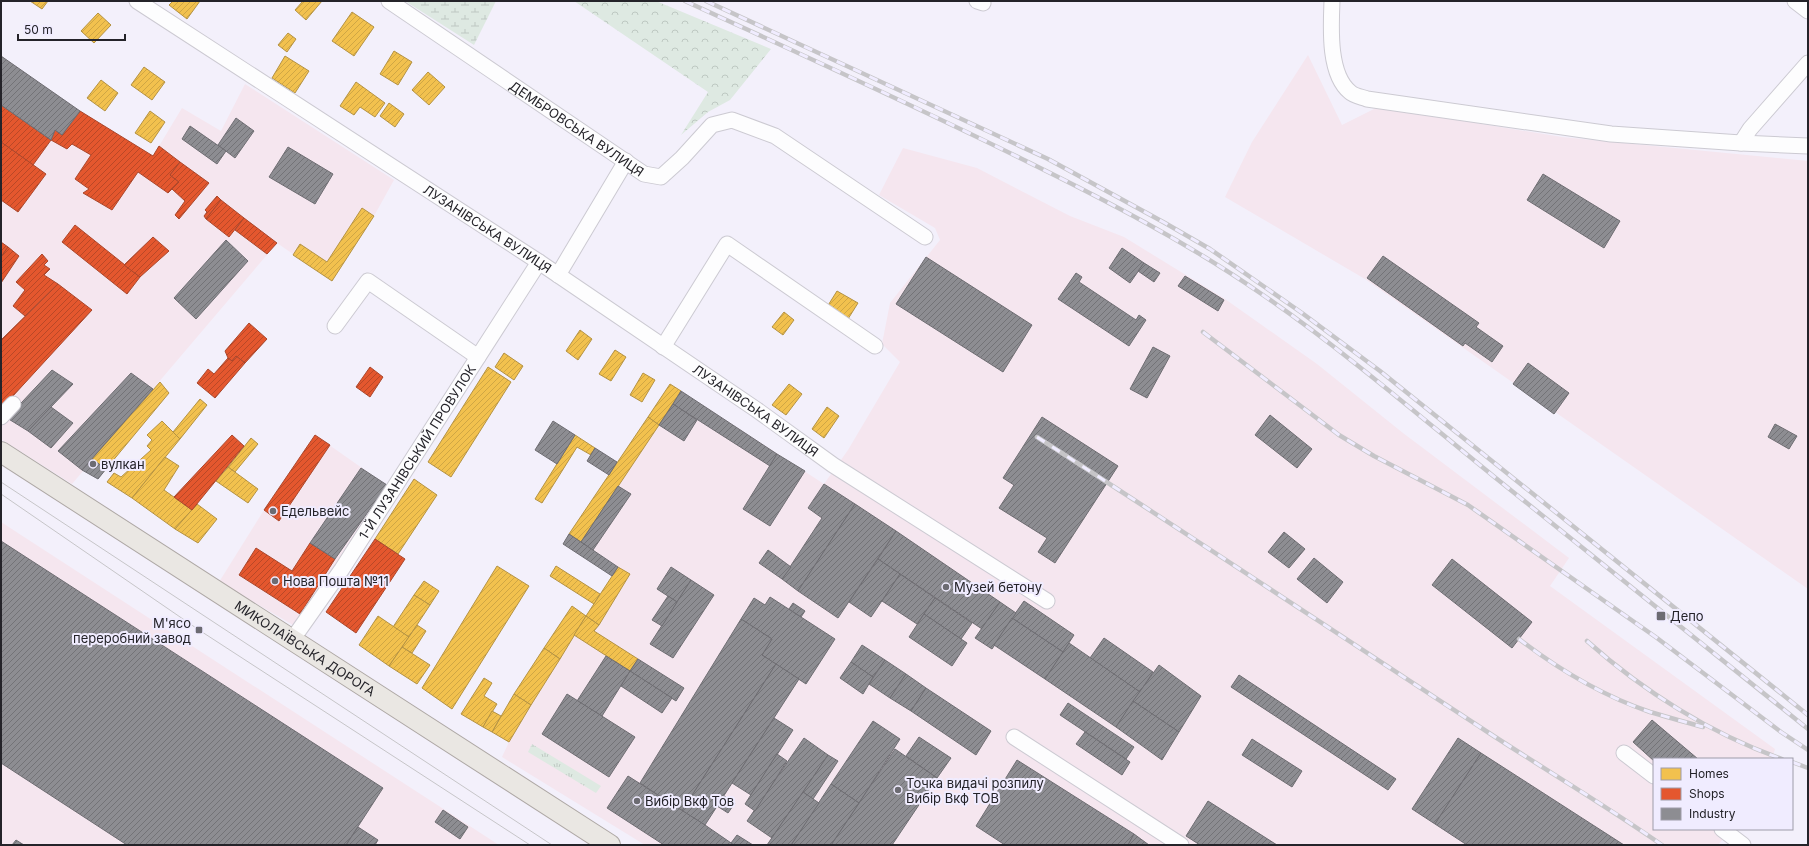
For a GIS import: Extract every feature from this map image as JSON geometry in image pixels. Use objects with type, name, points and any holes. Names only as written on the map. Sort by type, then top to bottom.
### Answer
[{"type":"main road","name":"МИКОЛАЇВСЬКА ДОРОГА","points":[[1,452],[610,845]]},
{"type":"street","name":"ЛУЗАНІВСЬКА ВУЛИЦЯ","points":[[137,1],[539,262],[662,347],[757,410],[833,466],[1047,601]]},
{"type":"street","name":"ДЕМБРОВСЬКА ВУЛИЦЯ","points":[[389,1],[644,174],[661,177],[682,158],[712,125],[732,120],[775,136],[925,237]]},
{"type":"street","points":[[1332,1],[1331,47],[1336,68],[1343,84],[1350,93],[1367,99],[1611,134],[1741,144],[1808,146]]},
{"type":"street","points":[[1795,1],[1808,11]]},
{"type":"street","points":[[1741,144],[1750,129],[1808,63]]},
{"type":"street","points":[[558,275],[626,161]]},
{"type":"street","points":[[662,347],[727,244],[875,346]]},
{"type":"street","name":"1-Й ЛУЗАНІВСЬКИЙ ПРОВУЛОК","points":[[292,640],[342,569],[539,262]]},
{"type":"street","points":[[335,326],[368,281],[478,356]]},
{"type":"street","points":[[1,417],[13,404]]},
{"type":"street","points":[[1014,737],[1181,845]]},
{"type":"street","points":[[1624,753],[1653,775]]},
{"type":"street","points":[[1723,830],[1743,845]]},
{"type":"shaded area","points":[[1308,55],[1342,125],[1378,107],[1562,137],[1808,161],[1808,589],[1365,279],[1225,197],[1252,142]]},
{"type":"shaded area","points":[[1,56],[80,111],[153,156],[182,108],[221,131],[245,84],[394,180],[374,216],[332,281],[277,243],[72,484],[1,439]]},
{"type":"shaded area","points":[[903,148],[977,168],[1070,216],[1124,237],[1225,299],[1317,364],[1403,433],[1569,558],[1550,586],[1775,749],[1772,758],[1653,758],[1653,830],[1730,830],[1718,845],[645,845],[502,757],[531,705],[618,567],[581,542],[681,391],[824,484],[848,450],[900,362],[882,344],[890,303],[940,240],[935,228],[879,195]]},
{"type":"shaded area","points":[[315,435],[389,487],[293,625],[219,582],[264,510]]},
{"type":"shaded area","points":[[1,522],[499,845],[1,845]]},
{"type":"green space","points":[[405,1],[496,1],[474,45]]},
{"type":"green space","points":[[574,1],[656,1],[771,49],[730,100],[708,112],[681,135],[708,92]]},
{"type":"green space","points":[[532,744],[601,786],[596,793],[528,752]]},
{"type":"building: Homes","points":[[30,1],[48,1],[42,9]]},
{"type":"building: Homes","points":[[173,1],[200,1],[187,19],[169,5]]},
{"type":"building: Homes","points":[[303,1],[322,1],[306,20],[295,10]]},
{"type":"building: Homes","points":[[352,12],[374,27],[354,56],[332,41]]},
{"type":"building: Homes","points":[[98,13],[111,25],[94,43],[81,31]]},
{"type":"building: Homes","points":[[288,33],[296,39],[287,52],[278,45]]},
{"type":"building: Homes","points":[[394,51],[412,62],[398,85],[380,74]]},
{"type":"building: Homes","points":[[285,56],[309,71],[295,93],[272,78]]},
{"type":"building: Homes","points":[[144,67],[165,82],[152,100],[131,85]]},
{"type":"building: Homes","points":[[428,72],[445,87],[429,105],[412,90]]},
{"type":"building: Homes","points":[[101,80],[118,93],[105,111],[87,98]]},
{"type":"building: Homes","points":[[356,82],[385,103],[375,117],[360,107],[354,115],[340,106]]},
{"type":"building: Homes","points":[[389,103],[404,114],[395,127],[380,116]]},
{"type":"building: Homes","points":[[150,111],[165,122],[151,143],[135,133]]},
{"type":"building: Homes","points":[[362,208],[374,216],[332,281],[293,255],[300,244],[327,262]]},
{"type":"building: Homes","points":[[837,291],[858,303],[848,319],[827,307]]},
{"type":"building: Homes","points":[[784,312],[794,320],[783,335],[772,327]]},
{"type":"building: Homes","points":[[580,330],[592,339],[578,360],[566,351]]},
{"type":"building: Homes","points":[[615,350],[626,357],[611,381],[599,374]]},
{"type":"building: Homes","points":[[504,353],[523,366],[514,380],[495,367]]},
{"type":"building: Homes","points":[[488,367],[511,382],[451,477],[428,462]]},
{"type":"building: Homes","points":[[643,373],[655,380],[642,402],[630,395]]},
{"type":"building: Homes","points":[[160,382],[169,393],[106,469],[92,459]]},
{"type":"building: Homes","points":[[670,384],[681,391],[659,425],[648,417]]},
{"type":"building: Homes","points":[[789,384],[802,394],[786,415],[772,405]]},
{"type":"building: Homes","points":[[200,399],[207,405],[180,439],[173,432]]},
{"type":"building: Homes","points":[[827,407],[839,416],[824,438],[812,429]]},
{"type":"building: Homes","points":[[648,417],[659,425],[581,542],[569,534]]},
{"type":"building: Homes","points":[[162,421],[180,439],[132,498],[107,482],[114,473],[121,477],[151,450],[147,446],[152,440],[147,435]]},
{"type":"building: Homes","points":[[575,435],[595,448],[591,455],[577,447],[542,503],[535,499]]},
{"type":"building: Homes","points":[[251,438],[258,444],[235,472],[228,467]]},
{"type":"building: Homes","points":[[165,457],[179,466],[164,490],[192,510],[175,529],[132,498]]},
{"type":"building: Homes","points":[[228,467],[258,489],[248,503],[216,481]]},
{"type":"building: Homes","points":[[414,479],[437,495],[398,554],[375,539]]},
{"type":"building: Homes","points":[[197,504],[217,519],[198,543],[175,529]]},
{"type":"building: Homes","points":[[497,566],[529,586],[452,709],[422,688]]},
{"type":"building: Homes","points":[[556,566],[600,594],[594,604],[550,576]]},
{"type":"building: Homes","points":[[618,567],[630,574],[599,625],[586,616]]},
{"type":"building: Homes","points":[[424,581],[439,591],[430,605],[414,595]]},
{"type":"building: Homes","points":[[414,595],[430,605],[409,637],[393,627]]},
{"type":"building: Homes","points":[[572,606],[586,616],[560,659],[544,648]]},
{"type":"building: Homes","points":[[378,616],[409,637],[389,666],[359,645]]},
{"type":"building: Homes","points":[[586,616],[599,625],[594,631],[638,659],[630,671],[574,635]]},
{"type":"building: Homes","points":[[417,625],[426,631],[412,653],[402,647]]},
{"type":"building: Homes","points":[[402,647],[430,665],[417,684],[389,666]]},
{"type":"building: Homes","points":[[544,648],[560,659],[531,705],[514,694]]},
{"type":"building: Homes","points":[[484,678],[492,683],[484,696],[497,704],[483,727],[461,714]]},
{"type":"building: Homes","points":[[514,694],[531,705],[509,742],[492,732]]},
{"type":"building: Homes","points":[[492,711],[501,716],[492,732],[483,727]]},
{"type":"building: Shops","points":[[1,105],[51,140],[33,165],[1,142]]},
{"type":"building: Shops","points":[[80,111],[153,156],[159,146],[180,162],[170,175],[179,182],[168,193],[138,172],[112,210],[83,193],[89,189],[75,179],[91,155],[72,144],[67,149],[51,140],[55,130],[62,135]]},
{"type":"building: Shops","points":[[1,142],[46,174],[18,212],[1,200]]},
{"type":"building: Shops","points":[[180,162],[209,183],[179,219],[175,215],[185,201],[172,189],[179,182],[170,175]]},
{"type":"building: Shops","points":[[217,196],[221,200],[206,219],[204,216],[207,212],[205,210]]},
{"type":"building: Shops","points":[[221,200],[244,218],[229,237],[206,219]]},
{"type":"building: Shops","points":[[244,218],[277,243],[267,254],[235,230]]},
{"type":"building: Shops","points":[[75,225],[140,277],[127,294],[62,242]]},
{"type":"building: Shops","points":[[153,237],[169,251],[140,277],[124,265]]},
{"type":"building: Shops","points":[[1,242],[8,247],[1,257]]},
{"type":"building: Shops","points":[[8,247],[19,256],[1,283],[1,257]]},
{"type":"building: Shops","points":[[42,254],[48,261],[44,265],[50,269],[44,275],[58,284],[25,316],[13,306],[25,290],[16,282]]},
{"type":"building: Shops","points":[[58,284],[92,310],[1,409],[1,340]]},
{"type":"building: Shops","points":[[249,323],[267,339],[245,363],[236,356],[232,361],[228,358],[225,351]]},
{"type":"building: Shops","points":[[236,356],[245,363],[215,398],[197,383],[208,369],[214,374],[228,358],[232,361]]},
{"type":"building: Shops","points":[[370,367],[383,377],[370,397],[356,387]]},
{"type":"building: Shops","points":[[232,435],[244,446],[192,510],[174,497]]},
{"type":"building: Shops","points":[[315,435],[330,445],[279,521],[264,510]]},
{"type":"building: Shops","points":[[375,539],[405,559],[356,633],[326,612]]},
{"type":"building: Shops","points":[[310,543],[335,559],[300,614],[239,575],[256,548],[292,571]]},
{"type":"building: Industry","points":[[1,56],[80,111],[62,135],[55,130],[51,140],[1,105]]},
{"type":"building: Industry","points":[[236,118],[254,131],[235,158],[218,145]]},
{"type":"building: Industry","points":[[190,126],[226,151],[217,164],[182,139]]},
{"type":"building: Industry","points":[[288,147],[333,174],[315,204],[269,177]]},
{"type":"building: Industry","points":[[1543,174],[1620,221],[1604,248],[1527,200]]},
{"type":"building: Industry","points":[[226,240],[248,261],[196,319],[174,298]]},
{"type":"building: Industry","points":[[1122,248],[1144,263],[1130,283],[1109,268]]},
{"type":"building: Industry","points":[[1383,256],[1479,323],[1476,327],[1503,346],[1492,362],[1465,343],[1463,346],[1367,278]]},
{"type":"building: Industry","points":[[926,257],[1032,325],[1003,372],[896,304]]},
{"type":"building: Industry","points":[[1144,263],[1160,273],[1154,282],[1138,271]]},
{"type":"building: Industry","points":[[1076,273],[1082,277],[1079,282],[1136,320],[1139,315],[1146,320],[1129,346],[1058,299]]},
{"type":"building: Industry","points":[[1185,276],[1224,300],[1218,311],[1178,286]]},
{"type":"building: Industry","points":[[1153,347],[1170,356],[1147,398],[1130,389]]},
{"type":"building: Industry","points":[[1528,363],[1569,393],[1554,414],[1513,384]]},
{"type":"building: Industry","points":[[52,370],[73,384],[28,431],[7,418]]},
{"type":"building: Industry","points":[[131,373],[153,389],[82,470],[58,451]]},
{"type":"building: Industry","points":[[681,391],[777,454],[770,466],[673,404]]},
{"type":"building: Industry","points":[[673,404],[697,420],[684,441],[659,425]]},
{"type":"building: Industry","points":[[51,407],[73,423],[51,448],[28,431]]},
{"type":"building: Industry","points":[[1270,415],[1312,449],[1297,468],[1255,435]]},
{"type":"building: Industry","points":[[1042,417],[1118,466],[1055,563],[1038,552],[1047,538],[999,508],[1014,485],[1003,478]]},
{"type":"building: Industry","points":[[553,421],[575,435],[557,464],[535,450]]},
{"type":"building: Industry","points":[[1775,424],[1797,436],[1789,449],[1768,437]]},
{"type":"building: Industry","points":[[595,448],[617,462],[609,475],[587,461]]},
{"type":"building: Industry","points":[[777,454],[805,471],[770,526],[743,509]]},
{"type":"building: Industry","name":"вулкан","points":[[92,459],[106,469],[98,479],[82,470]]},
{"type":"building: Industry","points":[[361,468],[387,485],[335,559],[310,543]]},
{"type":"building: Industry","points":[[824,484],[855,504],[798,591],[782,579],[822,518],[808,508]]},
{"type":"building: Industry","points":[[618,486],[631,494],[593,550],[581,542]]},
{"type":"building: Industry","points":[[855,504],[896,531],[838,618],[798,591]]},
{"type":"building: Industry","points":[[896,531],[1000,602],[982,629],[878,559]]},
{"type":"building: Industry","points":[[1284,532],[1305,549],[1289,568],[1268,552]]},
{"type":"building: Industry","points":[[569,534],[618,567],[612,576],[563,544]]},
{"type":"building: Industry","points":[[1,541],[383,788],[346,845],[127,845],[1,763]]},
{"type":"building: Industry","points":[[768,550],[791,567],[782,579],[759,563]]},
{"type":"building: Industry","points":[[1314,558],[1343,582],[1327,603],[1297,579]]},
{"type":"building: Industry","points":[[878,559],[900,574],[871,617],[849,602]]},
{"type":"building: Industry","points":[[1452,559],[1532,622],[1512,648],[1432,585]]},
{"type":"building: Industry","points":[[671,567],[691,580],[677,602],[657,589]]},
{"type":"building: Industry","points":[[900,574],[935,598],[917,624],[882,601]]},
{"type":"building: Industry","points":[[691,580],[714,595],[673,658],[650,644]]},
{"type":"building: Industry","points":[[668,596],[677,602],[662,626],[652,620]]},
{"type":"building: Industry","points":[[770,597],[835,639],[806,684],[762,655],[772,639],[741,619],[754,598],[765,605]]},
{"type":"building: Industry","points":[[935,598],[972,623],[961,639],[924,614]]},
{"type":"building: Industry","points":[[1024,601],[1074,635],[1063,652],[1012,618]]},
{"type":"building: Industry","points":[[1000,602],[1016,613],[992,649],[975,638]]},
{"type":"building: Industry","points":[[793,603],[805,611],[801,617],[789,609]]},
{"type":"building: Industry","points":[[924,614],[967,643],[952,666],[909,637]]},
{"type":"building: Industry","points":[[1012,618],[1063,652],[1045,679],[994,645]]},
{"type":"building: Industry","points":[[741,619],[772,639],[762,655],[776,664],[682,811],[640,783]]},
{"type":"building: Industry","points":[[1104,638],[1153,672],[1140,692],[1090,658]]},
{"type":"building: Industry","points":[[1069,643],[1140,692],[1116,727],[1045,679]]},
{"type":"building: Industry","points":[[862,645],[885,660],[873,677],[851,662]]},
{"type":"building: Industry","points":[[606,656],[630,671],[602,716],[577,701]]},
{"type":"building: Industry","points":[[638,659],[684,688],[676,701],[630,671]]},
{"type":"building: Industry","points":[[885,660],[906,674],[890,698],[869,684]]},
{"type":"building: Industry","points":[[851,662],[873,677],[863,694],[840,678]]},
{"type":"building: Industry","points":[[776,664],[799,679],[705,825],[682,811]]},
{"type":"building: Industry","points":[[1159,665],[1201,696],[1179,732],[1133,701]]},
{"type":"building: Industry","points":[[630,671],[672,698],[662,713],[621,686]]},
{"type":"building: Industry","points":[[906,674],[926,688],[911,711],[890,698]]},
{"type":"building: Industry","points":[[1239,675],[1396,779],[1388,790],[1231,687]]},
{"type":"building: Industry","points":[[926,688],[991,731],[976,755],[911,711]]},
{"type":"building: Industry","points":[[567,694],[635,737],[609,777],[542,734]]},
{"type":"building: Industry","points":[[1133,701],[1179,732],[1162,760],[1116,727]]},
{"type":"building: Industry","points":[[1068,703],[1134,747],[1126,759],[1060,715]]},
{"type":"building: Industry","points":[[774,718],[793,730],[751,795],[732,783]]},
{"type":"building: Industry","points":[[1652,720],[1697,758],[1653,758],[1653,760],[1633,742]]},
{"type":"building: Industry","points":[[873,721],[900,739],[859,803],[831,784]]},
{"type":"building: Industry","points":[[1085,732],[1130,762],[1122,775],[1076,744]]},
{"type":"building: Industry","points":[[919,737],[951,758],[937,778],[906,756]]},
{"type":"building: Industry","points":[[804,738],[828,755],[772,838],[747,821]]},
{"type":"building: Industry","points":[[1458,738],[1481,753],[1435,824],[1412,809]]},
{"type":"building: Industry","points":[[1252,739],[1302,771],[1292,787],[1242,755]]},
{"type":"building: Industry","name":"Точка видачі розпилу Вибір Вкф ТОВ","points":[[895,749],[937,778],[892,845],[831,845]]},
{"type":"building: Industry","points":[[1481,753],[1624,845],[1467,845],[1435,824]]},
{"type":"building: Industry","points":[[777,754],[787,761],[755,811],[745,804]]},
{"type":"building: Industry","points":[[828,755],[838,761],[813,799],[803,792]]},
{"type":"building: Industry","points":[[1017,760],[1134,834],[1128,845],[1005,845],[976,826]]},
{"type":"building: Industry","points":[[628,776],[734,845],[664,845],[607,808]]},
{"type":"building: Industry","points":[[831,784],[859,803],[831,845],[791,845]]},
{"type":"building: Industry","points":[[803,792],[819,803],[791,845],[767,845]]},
{"type":"building: Industry","points":[[724,796],[735,803],[728,813],[717,806]]},
{"type":"building: Industry","points":[[1208,801],[1277,845],[1200,845],[1186,836]]},
{"type":"building: Industry","points":[[443,810],[468,827],[460,839],[435,822]]},
{"type":"building: Industry","points":[[358,827],[378,840],[375,845],[346,845]]},
{"type":"building: Industry","points":[[1134,834],[1149,845],[1128,845]]},
{"type":"building: Industry","points":[[737,835],[753,845],[734,845],[731,843]]},
{"type":"building: Industry","points":[[16,840],[24,845],[12,845]]},
{"type":"tram line","points":[[1,482],[552,845]]},
{"type":"tram line","points":[[1,494],[199,630],[530,845]]},
{"type":"railway","points":[[685,1],[1053,174],[1145,222],[1205,257],[1293,316],[1351,360],[1531,507],[1808,729]]},
{"type":"railway","points":[[706,1],[1048,159],[1210,249],[1302,313],[1380,371],[1808,715]]},
{"type":"railway","points":[[1203,332],[1339,435],[1374,456],[1468,505],[1657,638],[1781,732],[1808,750]]},
{"type":"railway","points":[[1037,437],[1662,845]]},
{"type":"railway","points":[[1519,639],[1549,661],[1598,690],[1632,706],[1703,727]]},
{"type":"railway","points":[[1587,641],[1631,677],[1679,709],[1729,737],[1779,758]]},
{"type":"railway","points":[[1793,762],[1808,768]]},
{"type":"place","name":"вулкан","points":[[93,464]]},
{"type":"place","name":"Едельвейс","points":[[273,511]]},
{"type":"place","name":"Нова Пошта №11","points":[[275,581]]},
{"type":"place","name":"Музей бетону","points":[[946,587]]},
{"type":"place","name":"Депо","points":[[1661,616]]},
{"type":"place","name":"М'ясо переробний завод","points":[[199,630]]},
{"type":"place","name":"Точка видачі розпилу Вибір Вкф ТОВ","points":[[898,790]]},
{"type":"place","name":"Вибір Вкф Тов","points":[[637,801]]}]
